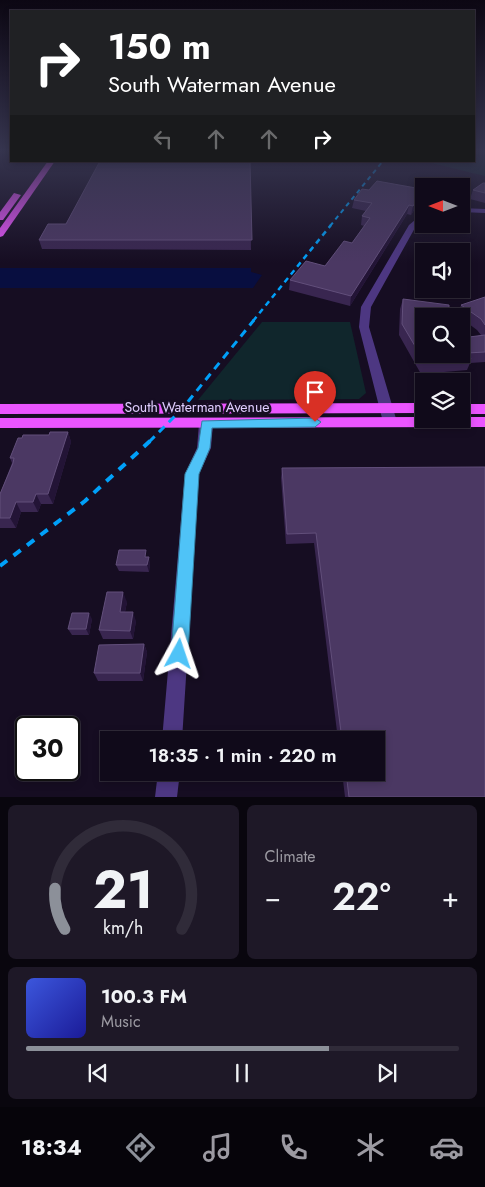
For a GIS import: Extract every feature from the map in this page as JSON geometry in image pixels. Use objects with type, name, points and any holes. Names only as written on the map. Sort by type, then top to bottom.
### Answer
[{"type":"main road","points":[[0,218],[22,188]]},
{"type":"main road","points":[[0,234],[33,188]]},
{"type":"main road","name":"South Waterman Avenue","points":[[0,409],[415,408]]},
{"type":"main road","points":[[470,409],[485,409]]},
{"type":"main road","name":"South Waterman Avenue","points":[[0,423],[485,422]]},
{"type":"street","points":[[470,210],[485,211]]},
{"type":"street","points":[[390,422],[388,408],[364,327],[364,317],[366,307],[415,224]]},
{"type":"street","points":[[173,731],[192,474],[204,448],[206,424]]},
{"type":"street","points":[[166,797],[168,781]]},
{"type":"shaded area","points":[[0,268],[251,268],[251,272],[262,275],[253,288],[0,288]]},
{"type":"shaded area","points":[[262,322],[350,322],[366,393],[359,399],[198,400]]},
{"type":"building","points":[[85,188],[251,188],[252,240],[39,240],[48,224],[66,224]]},
{"type":"building","points":[[415,188],[415,203],[413,206],[409,205],[351,296],[290,280],[306,261],[325,266],[344,241],[352,243],[370,218],[362,216],[372,203],[354,200],[362,189]]},
{"type":"building","points":[[485,188],[485,193],[473,190]]},
{"type":"building","points":[[485,297],[485,325],[481,319],[470,311],[470,308],[461,305]]},
{"type":"building","points":[[403,299],[449,305],[449,308],[415,308],[415,346],[402,324]]},
{"type":"building","points":[[485,335],[485,352],[470,353],[470,337]]},
{"type":"building","points":[[50,432],[68,432],[48,494],[36,494],[33,502],[16,502],[10,518],[0,518],[0,494],[13,463],[14,458],[10,458],[18,438],[22,438],[23,435],[49,435]]},
{"type":"building","points":[[485,467],[485,797],[349,797],[347,781],[385,781],[385,731],[341,731],[316,533],[287,534],[282,468]]},
{"type":"building","points":[[119,550],[146,550],[145,557],[149,557],[147,565],[116,565]]},
{"type":"building","points":[[107,592],[123,592],[120,612],[133,612],[130,631],[99,630]]},
{"type":"building","points":[[72,613],[89,613],[86,629],[68,629]]},
{"type":"building","points":[[144,644],[140,673],[94,673],[99,645]]},
{"type":"railway","points":[[330,226],[361,188]]},
{"type":"railway","points":[[253,321],[331,225]]},
{"type":"railway","points":[[150,441],[182,409],[254,320]]},
{"type":"railway","points":[[0,566],[85,501],[150,441]]},
{"type":"route","points":[[179,654],[192,474],[204,448],[206,424],[315,422]]}]
